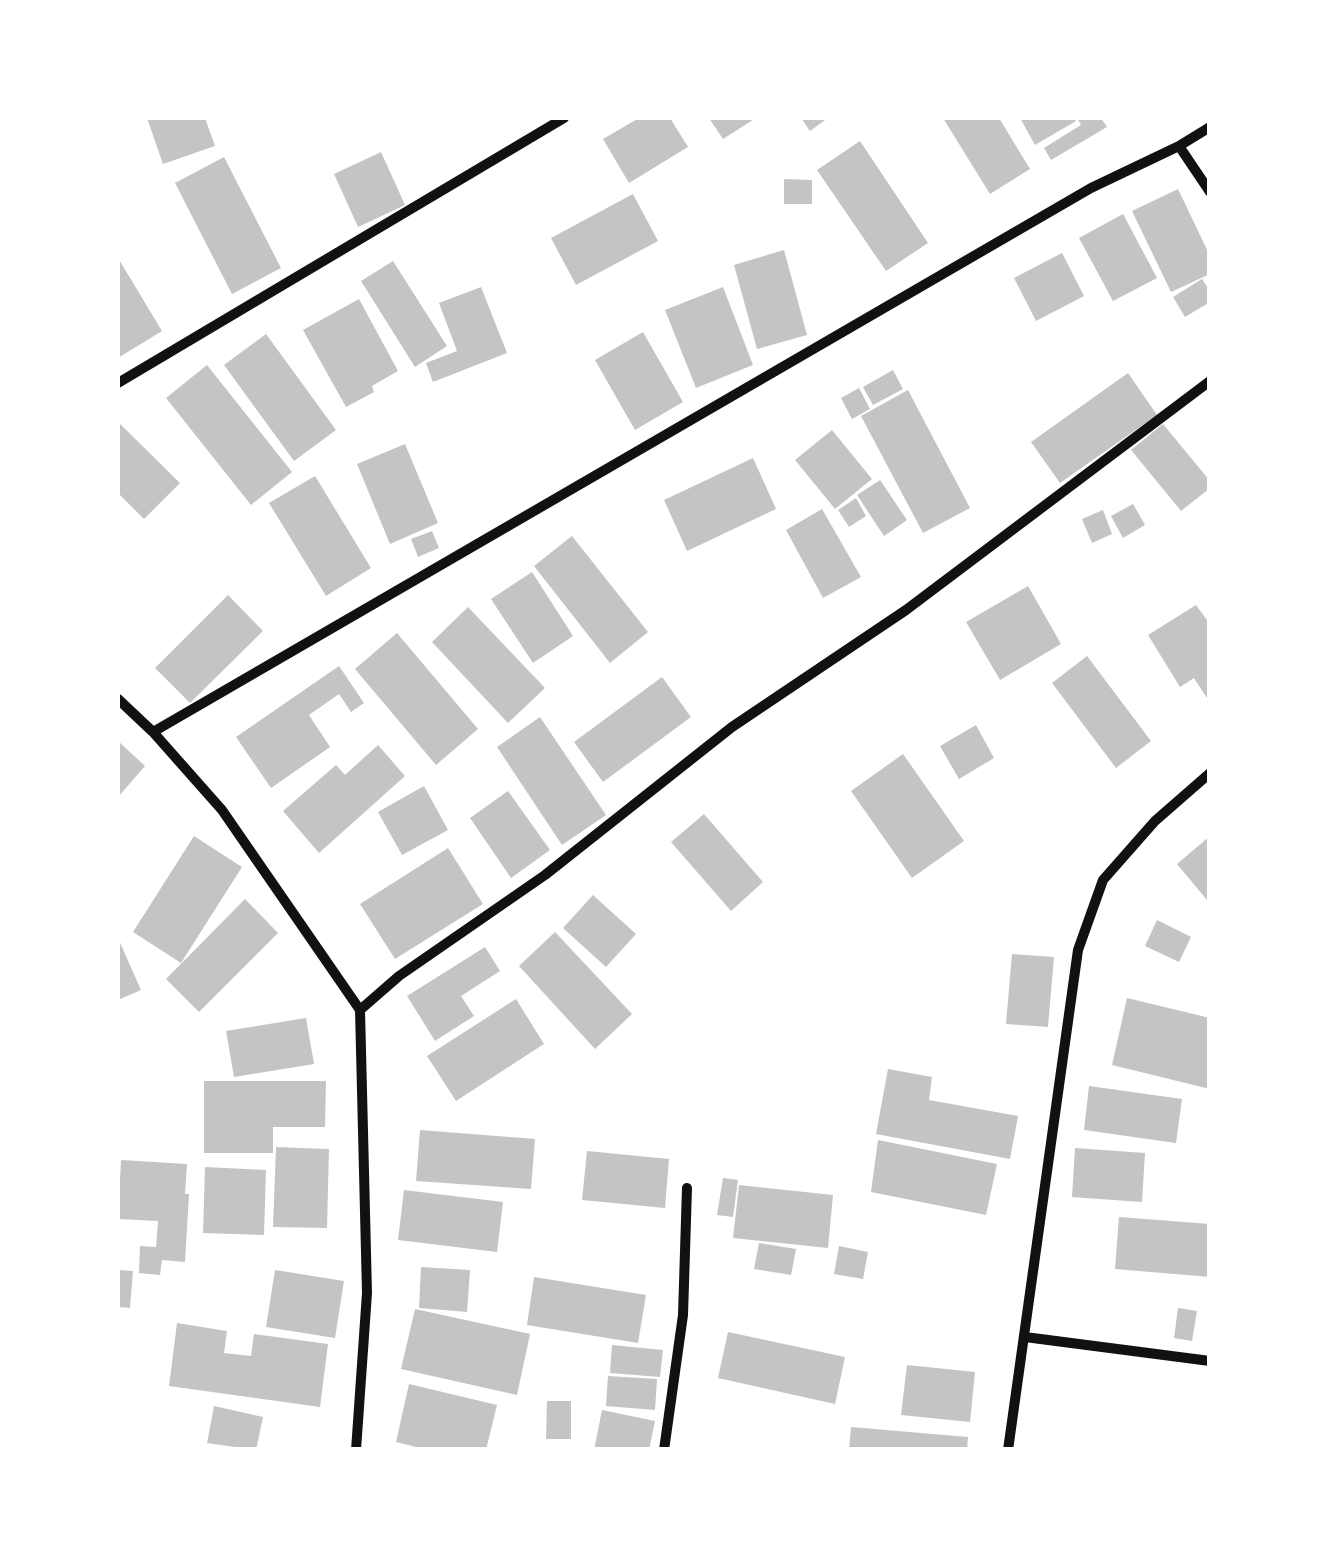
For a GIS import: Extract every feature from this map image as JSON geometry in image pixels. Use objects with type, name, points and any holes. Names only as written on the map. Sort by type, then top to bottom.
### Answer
[{"type":"street","points":[[118,384],[564,118]]},
{"type":"street","points":[[153,732],[1091,188],[1210,127]]},
{"type":"street","points":[[1179,146],[1210,192]]},
{"type":"street","points":[[360,1010],[400,976],[545,875],[732,727],[906,610],[1210,381]]},
{"type":"street","points":[[118,699],[222,810],[360,1010],[367,1293],[356,1450]]},
{"type":"street","points":[[1008,1450],[1078,950],[1103,880],[1155,820],[1210,773]]},
{"type":"street","points":[[664,1450],[683,1315],[687,1188]]},
{"type":"street","points":[[1025,1337],[1210,1360]]},
{"type":"building","points":[[147,118],[205,118],[215,146],[163,164]]},
{"type":"building","points":[[639,118],[670,118],[688,147],[629,183],[603,139]]},
{"type":"building","points":[[709,118],[756,118],[723,139]]},
{"type":"building","points":[[801,118],[828,118],[810,131]]},
{"type":"building","points":[[943,118],[999,118],[1030,169],[990,194]]},
{"type":"building","points":[[1020,118],[1074,118],[1076,121],[1035,145]]},
{"type":"building","points":[[1077,118],[1101,118],[1107,127],[1051,160],[1044,148],[1081,125]]},
{"type":"building","points":[[860,141],[928,243],[886,271],[817,170]]},
{"type":"building","points":[[381,152],[405,205],[358,227],[334,174]]},
{"type":"building","points":[[224,157],[281,268],[232,294],[175,183]]},
{"type":"building","points":[[784,179],[812,180],[812,204],[784,204]]},
{"type":"building","points":[[1178,189],[1210,256],[1210,274],[1171,292],[1132,211]]},
{"type":"building","points":[[633,194],[658,241],[576,285],[551,238]]},
{"type":"building","points":[[1123,214],[1157,278],[1113,301],[1079,238]]},
{"type":"building","points":[[784,250],[807,335],[757,349],[734,265]]},
{"type":"building","points":[[1062,253],[1084,296],[1036,321],[1014,278]]},
{"type":"building","points":[[118,258],[162,331],[118,358]]},
{"type":"building","points":[[393,261],[447,346],[415,367],[361,281]]},
{"type":"building","points":[[1202,279],[1210,291],[1210,302],[1185,317],[1173,297]]},
{"type":"building","points":[[481,287],[507,353],[433,382],[426,363],[457,351],[439,303]]},
{"type":"building","points":[[723,287],[753,365],[696,388],[665,310]]},
{"type":"building","points":[[359,299],[398,371],[372,386],[374,392],[346,407],[303,330]]},
{"type":"building","points":[[643,332],[683,402],[635,430],[595,360]]},
{"type":"building","points":[[266,334],[336,430],[294,461],[224,365]]},
{"type":"building","points":[[207,365],[292,472],[251,505],[166,398]]},
{"type":"building","points":[[893,370],[903,389],[873,405],[863,387]]},
{"type":"building","points":[[1128,373],[1157,415],[1060,483],[1031,442]]},
{"type":"building","points":[[859,388],[870,409],[852,419],[841,398]]},
{"type":"building","points":[[908,390],[970,508],[923,533],[861,416]]},
{"type":"building","points":[[118,422],[180,483],[144,519],[118,493]]},
{"type":"building","points":[[1163,424],[1210,481],[1210,488],[1181,511],[1131,450]]},
{"type":"building","points":[[832,430],[872,479],[835,509],[795,460]]},
{"type":"building","points":[[405,444],[438,523],[390,544],[357,464]]},
{"type":"building","points":[[753,458],[776,509],[687,551],[664,500]]},
{"type":"building","points":[[315,476],[371,568],[326,596],[269,503]]},
{"type":"building","points":[[880,480],[907,520],[884,536],[857,495]]},
{"type":"building","points":[[856,498],[866,516],[849,527],[838,510]]},
{"type":"building","points":[[1133,504],[1145,525],[1123,538],[1111,516]]},
{"type":"building","points":[[822,509],[861,577],[823,598],[786,530]]},
{"type":"building","points":[[1103,510],[1112,534],[1092,543],[1082,519]]},
{"type":"building","points":[[432,531],[439,548],[418,557],[411,539]]},
{"type":"building","points":[[572,536],[648,632],[610,663],[534,566]]},
{"type":"building","points":[[532,572],[573,636],[533,663],[491,599]]},
{"type":"building","points":[[1028,586],[1061,644],[1000,680],[966,622]]},
{"type":"building","points":[[228,595],[263,631],[190,703],[155,668]]},
{"type":"building","points":[[1196,605],[1210,624],[1210,703],[1194,678],[1180,687],[1148,635]]},
{"type":"building","points":[[468,607],[545,688],[508,723],[432,642]]},
{"type":"building","points":[[397,633],[478,729],[436,765],[355,669]]},
{"type":"building","points":[[1087,656],[1151,741],[1116,768],[1052,683]]},
{"type":"building","points":[[339,666],[364,703],[351,712],[339,694],[309,715],[330,747],[271,788],[236,737]]},
{"type":"building","points":[[662,677],[691,717],[603,782],[574,742]]},
{"type":"building","points":[[540,717],[606,815],[562,845],[497,747]]},
{"type":"building","points":[[976,725],[994,758],[959,779],[940,746]]},
{"type":"building","points":[[118,741],[145,766],[118,797]]},
{"type":"building","points":[[378,745],[405,776],[319,853],[283,811],[336,765],[345,775]]},
{"type":"building","points":[[903,754],[964,841],[912,878],[851,791]]},
{"type":"building","points":[[424,786],[448,830],[402,855],[378,812]]},
{"type":"building","points":[[508,791],[550,850],[511,878],[470,818]]},
{"type":"building","points":[[704,814],[763,882],[731,911],[671,842]]},
{"type":"building","points":[[194,836],[242,867],[181,963],[133,932]]},
{"type":"building","points":[[1210,836],[1210,899],[1207,900],[1177,864]]},
{"type":"building","points":[[448,848],[483,904],[395,959],[360,904]]},
{"type":"building","points":[[593,895],[636,934],[606,967],[563,928]]},
{"type":"building","points":[[245,899],[278,933],[199,1012],[166,979]]},
{"type":"building","points":[[1157,920],[1191,937],[1179,962],[1145,946]]},
{"type":"building","points":[[555,932],[632,1014],[595,1049],[519,966]]},
{"type":"building","points":[[118,938],[141,990],[118,1000]]},
{"type":"building","points":[[485,947],[500,971],[461,996],[474,1016],[435,1041],[407,996]]},
{"type":"building","points":[[1012,954],[1054,957],[1048,1027],[1006,1024]]},
{"type":"building","points":[[1127,998],[1210,1018],[1210,1089],[1112,1065]]},
{"type":"building","points":[[516,999],[544,1044],[456,1101],[427,1056]]},
{"type":"building","points":[[306,1018],[314,1064],[234,1077],[226,1031]]},
{"type":"building","points":[[888,1069],[932,1077],[929,1100],[1018,1116],[1010,1159],[876,1134]]},
{"type":"building","points":[[204,1081],[326,1081],[325,1127],[273,1127],[273,1153],[204,1153]]},
{"type":"building","points":[[1089,1086],[1182,1099],[1176,1143],[1084,1130]]},
{"type":"building","points":[[420,1130],[535,1139],[531,1189],[416,1181]]},
{"type":"building","points":[[878,1140],[997,1164],[986,1215],[871,1192]]},
{"type":"building","points":[[276,1147],[329,1149],[327,1228],[273,1227]]},
{"type":"building","points":[[1075,1148],[1145,1153],[1142,1202],[1072,1197]]},
{"type":"building","points":[[587,1151],[669,1159],[665,1208],[582,1200]]},
{"type":"building","points":[[121,1160],[187,1164],[185,1262],[162,1260],[160,1275],[139,1273],[140,1246],[156,1247],[158,1221],[118,1219]]},
{"type":"building","points":[[205,1167],[266,1170],[264,1235],[203,1233]]},
{"type":"building","points":[[723,1178],[738,1180],[733,1217],[717,1215]]},
{"type":"building","points":[[739,1185],[833,1195],[828,1248],[733,1238]]},
{"type":"building","points":[[404,1190],[503,1202],[497,1252],[398,1240]]},
{"type":"building","points":[[1119,1217],[1210,1224],[1210,1277],[1115,1269]]},
{"type":"building","points":[[759,1243],[796,1249],[791,1275],[754,1269]]},
{"type":"building","points":[[839,1246],[868,1252],[863,1279],[834,1274]]},
{"type":"building","points":[[421,1267],[470,1270],[467,1312],[419,1308]]},
{"type":"building","points":[[118,1270],[133,1271],[130,1308],[118,1307]]},
{"type":"building","points":[[275,1270],[344,1281],[335,1338],[266,1327]]},
{"type":"building","points":[[534,1277],[646,1295],[638,1343],[527,1325]]},
{"type":"building","points":[[1178,1308],[1197,1311],[1192,1341],[1174,1338]]},
{"type":"building","points":[[415,1309],[530,1334],[517,1395],[401,1369]]},
{"type":"building","points":[[177,1323],[227,1331],[224,1353],[251,1356],[254,1334],[328,1344],[320,1407],[169,1386]]},
{"type":"building","points":[[728,1332],[845,1357],[835,1404],[718,1378]]},
{"type":"building","points":[[612,1345],[663,1350],[660,1377],[610,1373]]},
{"type":"building","points":[[907,1365],[975,1372],[970,1422],[901,1415]]},
{"type":"building","points":[[608,1376],[657,1379],[655,1410],[606,1406]]},
{"type":"building","points":[[409,1384],[497,1405],[486,1450],[428,1450],[396,1442]]},
{"type":"building","points":[[547,1401],[571,1401],[571,1439],[546,1439]]},
{"type":"building","points":[[214,1406],[263,1417],[256,1450],[207,1443]]},
{"type":"building","points":[[602,1410],[655,1421],[649,1450],[594,1450]]},
{"type":"building","points":[[851,1427],[968,1437],[967,1450],[849,1450]]}]
